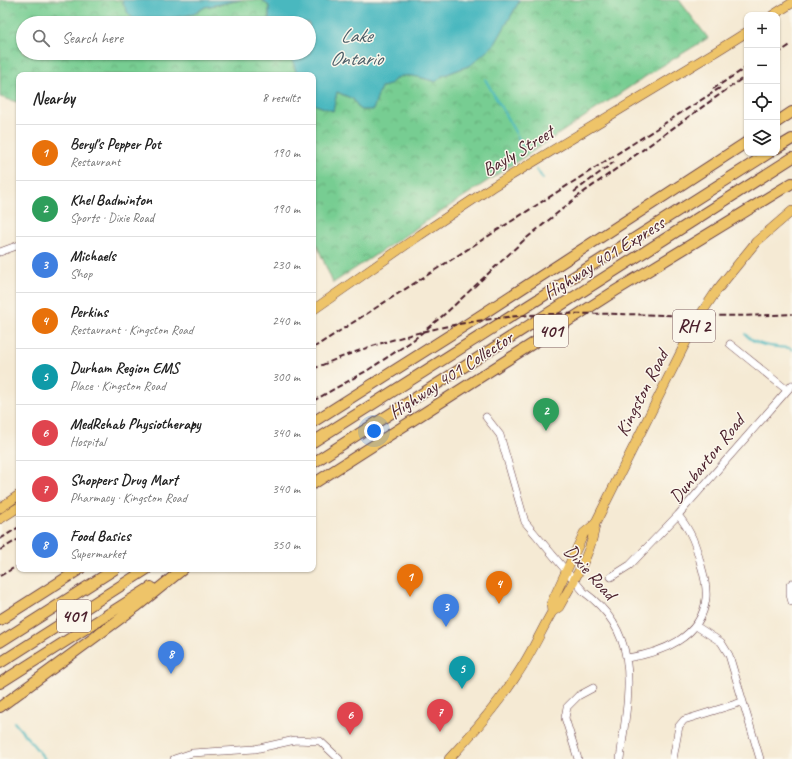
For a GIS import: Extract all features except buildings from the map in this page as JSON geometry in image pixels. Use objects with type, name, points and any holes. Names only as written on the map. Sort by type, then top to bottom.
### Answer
[{"type":"highway","points":[[780,120],[792,112]]},
{"type":"highway","points":[[780,146],[792,139]]},
{"type":"highway","name":"Highway 401 Collector","points":[[316,420],[469,323],[744,144]]},
{"type":"highway","name":"Highway 401 Express","points":[[316,440],[764,156]]},
{"type":"highway","name":"Highway 401 Express","points":[[316,461],[792,158]]},
{"type":"highway","name":"Highway 401 Collector","points":[[316,482],[615,291],[792,182]]},
{"type":"highway","name":"401","points":[[0,620],[75,572]]},
{"type":"highway","name":"401","points":[[0,642],[110,572]]},
{"type":"highway","name":"401","points":[[0,663],[142,572]]},
{"type":"highway","name":"401","points":[[0,683],[177,572]]},
{"type":"highway","points":[[0,707],[136,607],[178,572]]},
{"type":"main road","points":[[778,12],[792,3]]},
{"type":"main road","name":"Bayly Street","points":[[316,308],[414,239],[492,187],[744,34]]},
{"type":"main road","name":"Kingston Road","points":[[449,759],[477,728],[517,675],[552,612],[559,607],[575,579],[594,535],[595,524],[697,320],[717,290],[756,242],[792,211]]},
{"type":"main road","points":[[0,508],[16,497]]},
{"type":"main road","points":[[0,519],[16,509]]},
{"type":"main road","name":"Kingston Road","points":[[552,612],[551,604],[568,571],[584,533],[595,524]]},
{"type":"street","points":[[0,252],[16,245]]},
{"type":"street","points":[[730,344],[790,388]]},
{"type":"street","name":"Dunbarton Road","points":[[627,658],[666,647],[679,641],[696,626],[706,598],[705,582],[694,539],[678,515],[790,388]]},
{"type":"street","name":"Dixie Road","points":[[486,417],[500,435],[525,522],[575,579],[584,592],[596,601],[618,629],[627,658],[629,680],[620,759]]},
{"type":"street","points":[[611,577],[630,565],[678,515]]},
{"type":"street","points":[[792,583],[790,585],[792,602]]},
{"type":"street","points":[[696,626],[721,642],[729,655],[760,759]]},
{"type":"street","points":[[578,759],[565,718],[567,707],[578,696],[593,688]]},
{"type":"street","points":[[673,759],[679,726],[684,720],[742,702]]},
{"type":"street","points":[[174,759],[192,753],[255,749],[295,740],[320,741],[339,759]]},
{"type":"green space","points":[[0,0],[122,0],[130,16],[16,16],[16,60],[280,60],[281,63],[282,60],[292,60],[296,72],[16,72],[16,102],[0,97]]},
{"type":"green space","points":[[241,0],[262,0],[269,6],[269,16],[183,16],[194,14],[205,7]]},
{"type":"green space","points":[[520,0],[679,0],[708,38],[657,69],[333,283],[316,243],[316,105],[333,111],[337,92],[353,99],[360,110],[381,87],[389,85],[401,76],[416,77],[436,82],[442,76],[471,65],[508,20]]},
{"type":"water","points":[[122,0],[241,0],[205,7],[194,14],[183,16],[130,16],[125,9]]},
{"type":"water","name":"Lake Ontario","points":[[262,0],[520,0],[495,44],[471,65],[442,76],[436,82],[411,76],[401,76],[389,85],[381,87],[373,110],[360,110],[353,99],[337,92],[333,111],[316,105],[316,72],[296,72],[292,60],[316,60],[316,16],[269,16],[269,6]]},
{"type":"waterway","points":[[485,79],[523,146]]},
{"type":"waterway","points":[[536,168],[543,179]]},
{"type":"waterway","points":[[745,334],[760,344],[772,347],[790,348],[792,350]]},
{"type":"waterway","points":[[14,722],[45,759]]},
{"type":"railway","points":[[780,52],[792,44]]},
{"type":"railway","points":[[713,89],[744,69]]},
{"type":"railway","points":[[316,399],[368,370],[412,341],[446,313],[523,241],[577,197],[744,77]]},
{"type":"railway","points":[[316,346],[720,88]]},
{"type":"railway","points":[[574,192],[614,162]]},
{"type":"railway","points":[[316,368],[341,357],[399,338],[429,330],[489,319],[550,314],[701,316],[792,314]]},
{"type":"railway","points":[[0,539],[16,529]]},
{"type":"railway","points":[[0,550],[16,541]]},
{"type":"railway","points":[[0,576],[16,567]]},
{"type":"place","name":"Khel Badminton","points":[[546,431]]},
{"type":"place","name":"Beryl's Pepper Pot","points":[[410,597]]},
{"type":"place","name":"Perkins","points":[[499,604]]},
{"type":"place","name":"Michaels","points":[[446,627]]},
{"type":"place","name":"Food Basics","points":[[171,674]]},
{"type":"place","name":"Durham Region EMS","points":[[462,689]]},
{"type":"place","name":"Shoppers Drug Mart","points":[[440,732]]},
{"type":"place","name":"MedRehab Physiotherapy","points":[[350,735]]}]
